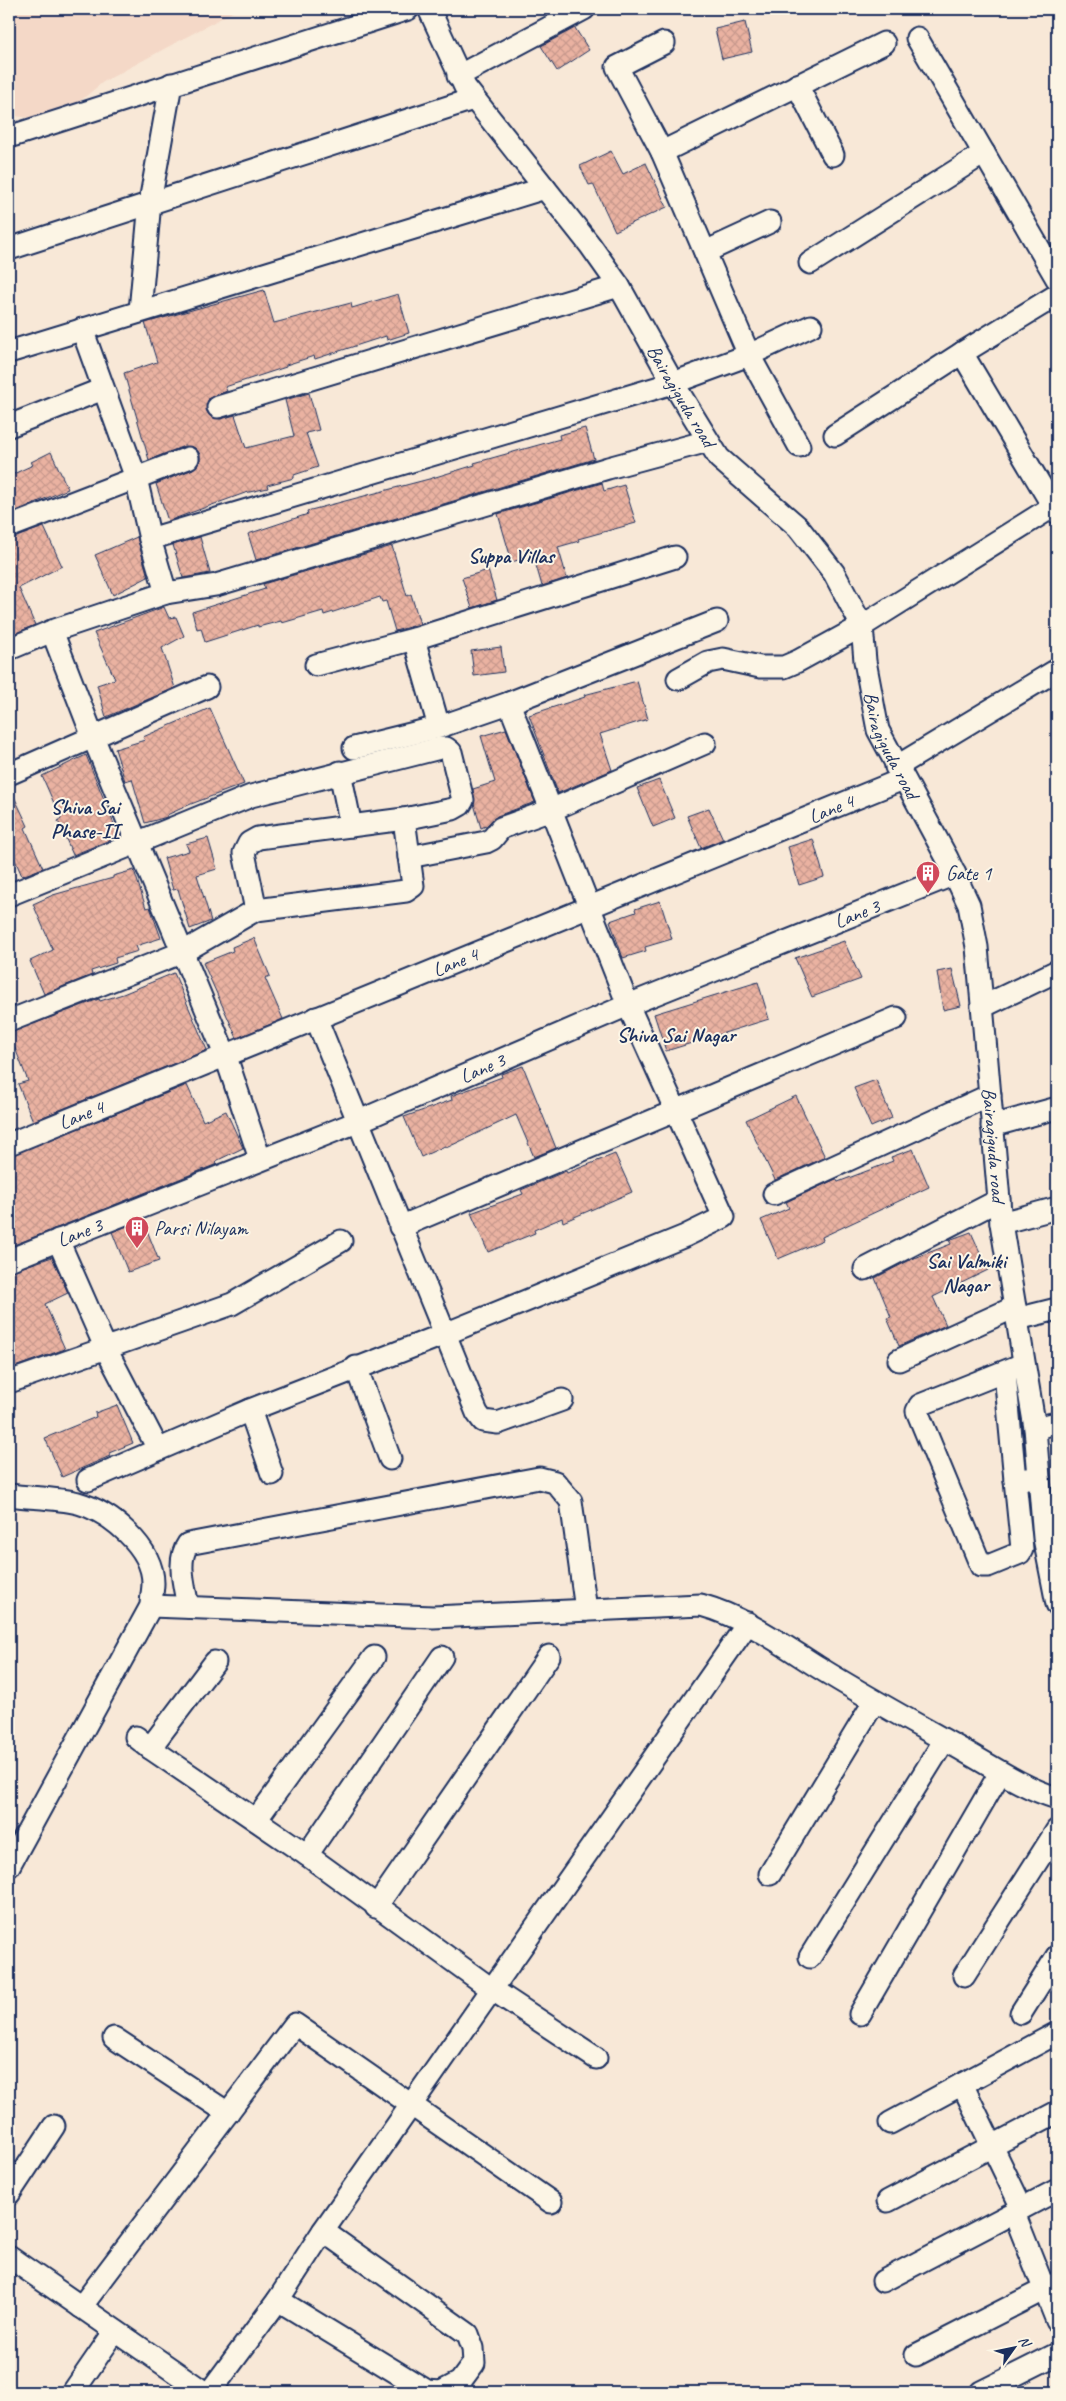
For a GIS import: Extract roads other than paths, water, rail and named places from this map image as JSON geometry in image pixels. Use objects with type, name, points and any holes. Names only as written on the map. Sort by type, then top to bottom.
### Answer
[{"type":"street","points":[[15,135],[408,9]]},
{"type":"street","name":"Bairagiguda road","points":[[429,9],[458,76],[473,99],[545,188],[619,286],[673,383],[719,458],[798,527],[834,573],[862,626],[865,661],[878,730],[955,874],[969,905],[977,948],[1001,1223],[1016,1313],[1014,1368],[1034,1428],[1044,1538],[1057,1604]]},
{"type":"street","points":[[458,76],[584,9]]},
{"type":"street","points":[[917,38],[1057,279]]},
{"type":"street","points":[[662,152],[884,42]]},
{"type":"street","points":[[664,43],[617,67],[662,152],[749,355],[799,446]]},
{"type":"street","points":[[140,311],[150,202],[170,84]]},
{"type":"street","points":[[797,85],[833,155]]},
{"type":"street","points":[[9,249],[473,99]]},
{"type":"street","points":[[810,262],[984,153]]},
{"type":"street","points":[[9,352],[545,188]]},
{"type":"street","points":[[705,252],[770,222]]},
{"type":"street","points":[[218,408],[619,286]]},
{"type":"street","points":[[835,435],[962,353],[1057,296]]},
{"type":"street","points":[[150,539],[673,383],[749,355],[811,326]]},
{"type":"street","points":[[82,329],[136,478],[150,539],[166,593]]},
{"type":"street","points":[[678,679],[708,662],[723,659],[760,667],[784,667],[862,626],[1056,508],[962,353]]},
{"type":"street","points":[[9,426],[103,389]]},
{"type":"street","points":[[9,649],[52,631],[166,593],[216,585],[608,468],[708,442]]},
{"type":"street","points":[[9,527],[188,458]]},
{"type":"street","points":[[316,665],[414,639],[675,556]]},
{"type":"street","points":[[354,748],[439,726],[509,703],[717,621]]},
{"type":"street","points":[[52,631],[93,737],[226,1057],[260,1159]]},
{"type":"street","points":[[414,639],[439,726]]},
{"type":"street","name":"Lane 4","points":[[9,1144],[226,1057],[316,1018],[589,907],[900,773],[1057,670]]},
{"type":"street","points":[[9,774],[207,687]]},
{"type":"street","points":[[88,1480],[250,1410],[356,1367],[445,1334],[685,1236],[724,1217],[628,1006],[509,703]]},
{"type":"street","points":[[409,857],[486,842],[492,839],[501,828],[551,810],[705,743]]},
{"type":"street","points":[[9,895],[251,796],[340,772],[446,748],[451,752],[463,800],[460,805],[453,809],[404,820],[258,838],[249,843],[244,853],[256,910]]},
{"type":"street","points":[[340,772],[351,826]]},
{"type":"street","points":[[9,1022],[183,952],[256,910],[406,891],[413,886],[404,820]]},
{"type":"street","name":"Lane 3","points":[[9,1260],[357,1122],[628,1006],[955,874]]},
{"type":"street","points":[[982,1006],[1057,971]]},
{"type":"street","points":[[316,1018],[477,1413],[483,1420],[498,1423],[562,1400]]},
{"type":"street","points":[[400,1227],[896,1018]]},
{"type":"street","points":[[774,1194],[990,1095]]},
{"type":"street","points":[[992,1126],[1057,1108]]},
{"type":"street","points":[[865,1269],[999,1200]]},
{"type":"street","points":[[1001,1223],[1057,1208]]},
{"type":"street","points":[[58,1240],[106,1349],[158,1449]]},
{"type":"street","points":[[9,1382],[232,1304],[341,1241]]},
{"type":"street","points":[[899,1360],[1016,1313],[1057,1309]]},
{"type":"street","points":[[356,1367],[390,1459]]},
{"type":"street","points":[[1014,1368],[1015,1480],[1022,1549],[1016,1556],[988,1566],[982,1566],[917,1411],[920,1405],[1014,1368]]},
{"type":"street","points":[[250,1410],[272,1474]]},
{"type":"street","points":[[1034,1428],[1057,1423]]},
{"type":"street","points":[[188,1607],[182,1563],[182,1552],[188,1544],[539,1478],[555,1482],[571,1502],[586,1610]]},
{"type":"street","points":[[1015,1480],[1039,1478]]},
{"type":"street","points":[[9,1495],[78,1504],[104,1515],[129,1533],[146,1557],[153,1581],[151,1606],[9,1866]]},
{"type":"street","points":[[151,1606],[433,1618],[700,1605],[723,1611],[748,1624],[874,1702],[1000,1773],[1039,1792],[1057,1798]]},
{"type":"street","points":[[210,2392],[278,2300],[323,2231],[748,1624]]},
{"type":"street","points":[[376,1907],[550,1656]]},
{"type":"street","points":[[256,1820],[374,1657]]},
{"type":"street","points":[[307,1855],[442,1657]]},
{"type":"street","points":[[215,1662],[143,1743],[307,1855],[376,1907],[493,1990],[596,2058]]},
{"type":"street","points":[[770,1874],[874,1702]]},
{"type":"street","points":[[810,1957],[944,1741]]},
{"type":"street","points":[[860,2014],[1000,1773]]},
{"type":"street","points":[[964,1976],[1057,1830]]},
{"type":"street","points":[[1021,2013],[1057,1956]]},
{"type":"street","points":[[81,2307],[295,2024],[551,2202]]},
{"type":"street","points":[[890,2123],[1057,2033]]},
{"type":"street","points":[[114,2038],[228,2113]]},
{"type":"street","points":[[962,2084],[1051,2286],[1057,2321]]},
{"type":"street","points":[[888,2201],[1057,2112]]},
{"type":"street","points":[[9,2194],[54,2126]]},
{"type":"street","points":[[883,2281],[1057,2190]]},
{"type":"street","points":[[278,2300],[427,2391],[442,2392],[460,2382],[474,2363],[473,2348],[468,2334],[323,2231]]},
{"type":"street","points":[[11,2264],[81,2307],[204,2392]]},
{"type":"street","points":[[916,2356],[1051,2286]]},
{"type":"street","points":[[73,2392],[115,2331]]},
{"type":"street","points":[[981,2392],[1057,2354]]},
{"type":"place","name":"Gate 1","points":[[928,894]]},
{"type":"place","name":"Parsi Nilayam","points":[[137,1249]]},
{"type":"district","name":"Suppa Villas","points":[[511,556]]},
{"type":"district","name":"Shiva Sai Phase-II","points":[[85,819]]},
{"type":"district","name":"Shiva Sai Nagar","points":[[676,1035]]},
{"type":"district","name":"Sai Valmiki Nagar","points":[[966,1273]]}]
